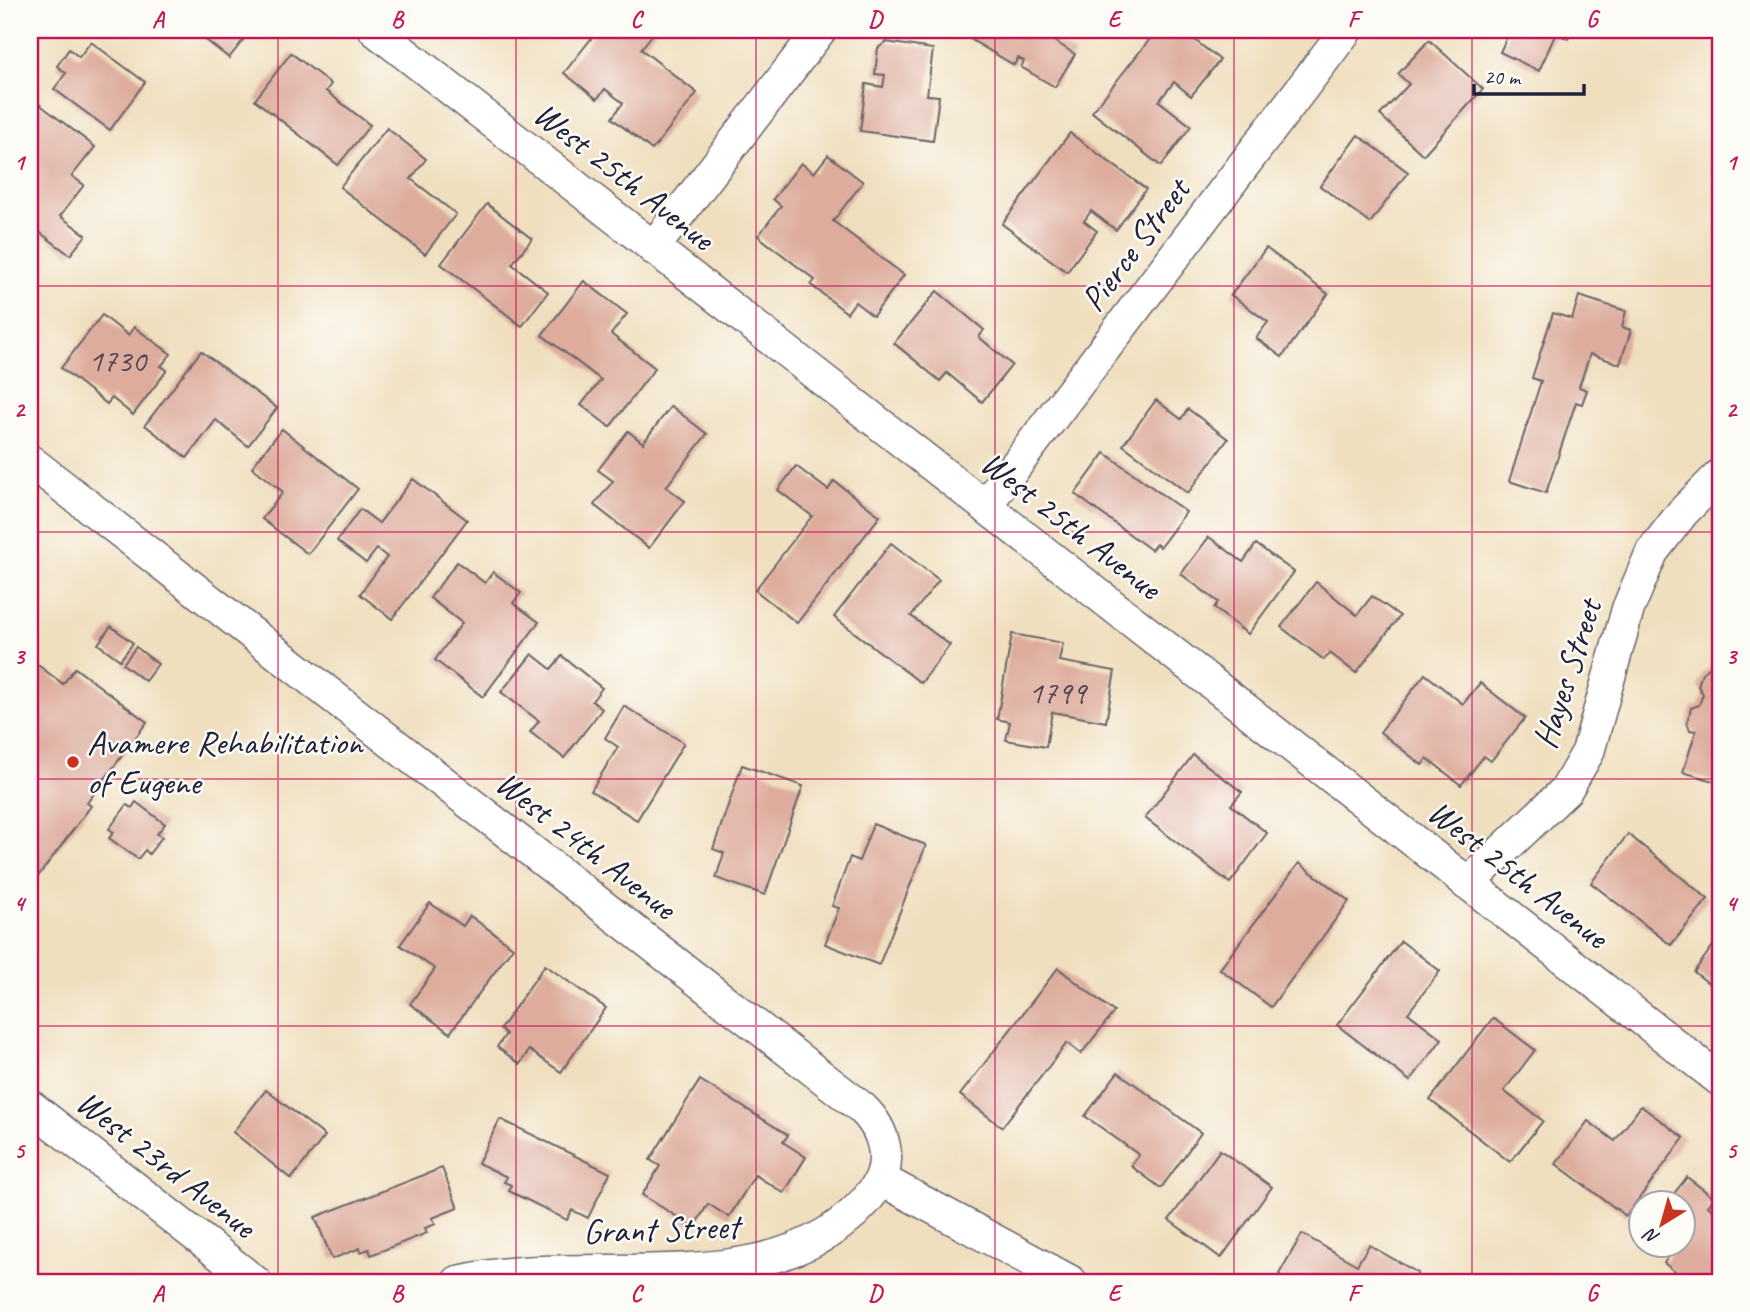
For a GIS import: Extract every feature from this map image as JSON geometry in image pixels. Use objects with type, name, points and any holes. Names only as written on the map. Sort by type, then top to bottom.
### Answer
[{"type":"street","name":"West 25th Avenue","points":[[375,30],[1720,1080]]},
{"type":"street","points":[[653,248],[820,30]]},
{"type":"street","name":"Pierce Street","points":[[985,506],[1346,30]]},
{"type":"street","name":"West 24th Avenue","points":[[30,461],[862,1108],[880,1131],[884,1144],[882,1180]]},
{"type":"street","name":"Hayes Street","points":[[1467,884],[1566,790],[1588,752],[1628,609],[1651,552],[1683,512],[1720,475]]},
{"type":"street","name":"West 23rd Avenue","points":[[30,1105],[255,1282]]},
{"type":"street","points":[[882,1180],[1071,1282]]},
{"type":"street","name":"Grant Street","points":[[458,1282],[519,1272],[690,1272],[755,1265],[789,1253],[826,1234],[867,1200],[882,1180]]},
{"type":"building","points":[[193,30],[251,30],[229,58]]},
{"type":"building","points":[[598,30],[656,30],[641,49],[697,93],[652,150],[612,118],[623,103],[605,89],[597,99],[564,73]]},
{"type":"building","points":[[955,30],[1036,30],[1075,54],[1055,87],[1021,67],[1024,61],[1018,58],[1014,65]]},
{"type":"building","points":[[1157,30],[1182,30],[1220,60],[1191,96],[1174,82],[1159,101],[1191,126],[1161,166],[1092,112]]},
{"type":"building","points":[[1510,30],[1572,30],[1568,39],[1556,33],[1539,71],[1500,52]]},
{"type":"building","points":[[1429,40],[1483,89],[1423,155],[1380,115],[1409,84],[1398,74]]},
{"type":"building","points":[[91,42],[145,82],[110,130],[54,89],[66,73],[57,66],[69,49],[79,57]]},
{"type":"building","points":[[886,42],[933,49],[927,95],[939,96],[933,141],[860,131],[866,84],[883,87],[885,75],[875,74],[878,48]]},
{"type":"building","points":[[291,53],[331,84],[326,91],[370,125],[338,165],[255,100]]},
{"type":"building","points":[[30,97],[95,147],[72,176],[84,185],[60,216],[86,235],[70,255],[30,225]]},
{"type":"building","points":[[387,128],[426,159],[411,179],[456,214],[425,254],[340,187]]},
{"type":"building","points":[[1070,133],[1146,189],[1116,230],[1091,211],[1084,221],[1097,231],[1067,272],[1002,224]]},
{"type":"building","points":[[1358,135],[1408,172],[1370,223],[1320,186]]},
{"type":"building","points":[[828,155],[863,182],[833,221],[904,275],[873,316],[855,302],[847,313],[811,285],[815,280],[758,236],[781,206],[773,199],[801,163],[814,173]]},
{"type":"building","points":[[487,204],[532,239],[512,264],[548,292],[522,326],[441,264]]},
{"type":"building","points":[[1266,248],[1328,294],[1282,357],[1256,338],[1268,322],[1231,295]]},
{"type":"building","points":[[584,281],[627,314],[611,334],[655,368],[610,427],[581,405],[601,380],[542,335]]},
{"type":"building","points":[[937,291],[984,330],[979,337],[1012,365],[982,402],[947,373],[940,381],[894,343]]},
{"type":"building","points":[[1579,296],[1626,311],[1622,327],[1631,330],[1620,364],[1590,354],[1579,387],[1587,390],[1582,404],[1576,402],[1546,493],[1509,481],[1541,381],[1532,378],[1553,313],[1572,319]]},
{"type":"building","points":[[102,315],[128,335],[134,327],[171,354],[161,366],[167,370],[133,415],[112,398],[107,404],[61,368]]},
{"type":"building","points":[[201,351],[277,408],[248,446],[216,420],[187,458],[145,425]]},
{"type":"building","points":[[1156,400],[1181,419],[1188,409],[1228,439],[1188,493],[1123,445]]},
{"type":"building","points":[[671,406],[707,434],[666,487],[685,501],[649,548],[594,505],[613,481],[598,470],[628,431],[643,443]]},
{"type":"building","points":[[282,429],[358,489],[308,554],[262,519],[283,492],[252,467]]},
{"type":"building","points":[[1105,453],[1186,512],[1160,547],[1156,544],[1151,550],[1075,494]]},
{"type":"building","points":[[796,466],[828,490],[834,481],[880,516],[797,623],[755,590],[812,516],[778,490]]},
{"type":"building","points":[[413,479],[467,520],[392,619],[360,594],[387,557],[377,549],[366,563],[337,541],[360,509],[379,523]]},
{"type":"building","points":[[1209,537],[1243,562],[1256,544],[1294,572],[1248,634],[1214,608],[1218,602],[1181,574]]},
{"type":"building","points":[[891,543],[939,580],[911,616],[950,645],[921,683],[834,617]]},
{"type":"building","points":[[457,562],[485,583],[493,572],[521,593],[513,603],[539,622],[483,697],[435,660],[462,623],[430,598]]},
{"type":"building","points":[[1316,582],[1357,615],[1372,596],[1400,616],[1356,673],[1330,653],[1324,660],[1281,627]]},
{"type":"building","points":[[111,626],[133,643],[120,660],[98,644]]},
{"type":"building","points":[[1012,634],[1063,643],[1059,661],[1115,671],[1106,722],[1052,712],[1046,747],[1006,740],[1010,722],[997,719]]},
{"type":"building","points":[[136,647],[158,664],[145,681],[123,664]]},
{"type":"building","points":[[532,654],[551,669],[562,656],[602,688],[592,701],[602,709],[564,758],[530,732],[539,721],[501,692]]},
{"type":"building","name":"Avamere Rehabilitation of Eugene","points":[[30,659],[63,684],[75,668],[147,722],[87,803],[91,806],[30,887]]},
{"type":"building","points":[[1709,668],[1720,671],[1720,783],[1683,772],[1696,731],[1690,730],[1687,723],[1691,708],[1699,705],[1703,694],[1698,686],[1702,673]]},
{"type":"building","points":[[1425,674],[1463,704],[1480,683],[1525,718],[1491,761],[1484,756],[1461,785],[1427,758],[1422,765],[1380,732]]},
{"type":"building","points":[[624,706],[684,743],[637,820],[591,791],[618,747],[605,738]]},
{"type":"building","points":[[1193,755],[1242,792],[1231,805],[1267,833],[1230,883],[1145,818]]},
{"type":"building","points":[[742,765],[803,786],[765,895],[716,878],[724,853],[713,849]]},
{"type":"building","points":[[136,802],[165,824],[157,834],[162,837],[149,854],[145,850],[138,859],[109,838],[114,832],[109,829],[127,805],[132,808]]},
{"type":"building","points":[[873,824],[926,845],[879,965],[825,944],[839,908],[832,906],[850,857],[859,861]]},
{"type":"building","points":[[1628,834],[1708,899],[1671,945],[1591,883]]},
{"type":"building","points":[[1299,863],[1349,901],[1271,1007],[1220,969]]},
{"type":"building","points":[[430,903],[463,926],[470,916],[513,947],[450,1033],[410,1004],[435,969],[400,945]]},
{"type":"building","points":[[1720,936],[1720,992],[1694,972]]},
{"type":"building","points":[[1401,941],[1440,971],[1408,1013],[1442,1039],[1410,1081],[1337,1025]]},
{"type":"building","points":[[545,965],[606,1008],[561,1072],[529,1050],[520,1064],[497,1047],[506,1034],[500,1029]]},
{"type":"building","points":[[1058,968],[1114,1012],[1081,1054],[1067,1043],[1002,1127],[960,1095]]},
{"type":"building","points":[[1493,1018],[1535,1050],[1504,1091],[1543,1121],[1510,1162],[1430,1100]]},
{"type":"building","points":[[1118,1072],[1201,1133],[1161,1188],[1131,1166],[1139,1155],[1085,1116]]},
{"type":"building","points":[[700,1080],[788,1135],[783,1142],[806,1157],[784,1193],[755,1175],[729,1217],[708,1204],[694,1227],[642,1195],[660,1166],[650,1160]]},
{"type":"building","points":[[266,1090],[325,1136],[291,1179],[233,1132]]},
{"type":"building","points":[[1641,1106],[1684,1138],[1645,1190],[1628,1190],[1626,1216],[1556,1164],[1588,1121],[1615,1141]]},
{"type":"building","points":[[500,1119],[610,1173],[588,1218],[572,1210],[567,1220],[509,1191],[511,1185],[504,1182],[507,1177],[478,1163]]},
{"type":"building","points":[[1220,1150],[1272,1187],[1221,1258],[1169,1220]]},
{"type":"building","points":[[442,1168],[458,1208],[432,1218],[436,1224],[425,1228],[427,1233],[371,1255],[369,1249],[361,1252],[360,1248],[332,1259],[315,1217]]},
{"type":"building","points":[[1687,1177],[1714,1198],[1708,1206],[1720,1216],[1720,1282],[1688,1282],[1664,1263],[1666,1260],[1698,1260],[1698,1190],[1677,1190]]},
{"type":"building","points":[[1302,1234],[1357,1265],[1369,1245],[1418,1273],[1412,1282],[1289,1282],[1279,1274]]},
{"type":"place","name":"Avamere Rehabilitation of Eugene","points":[[73,762]]}]
